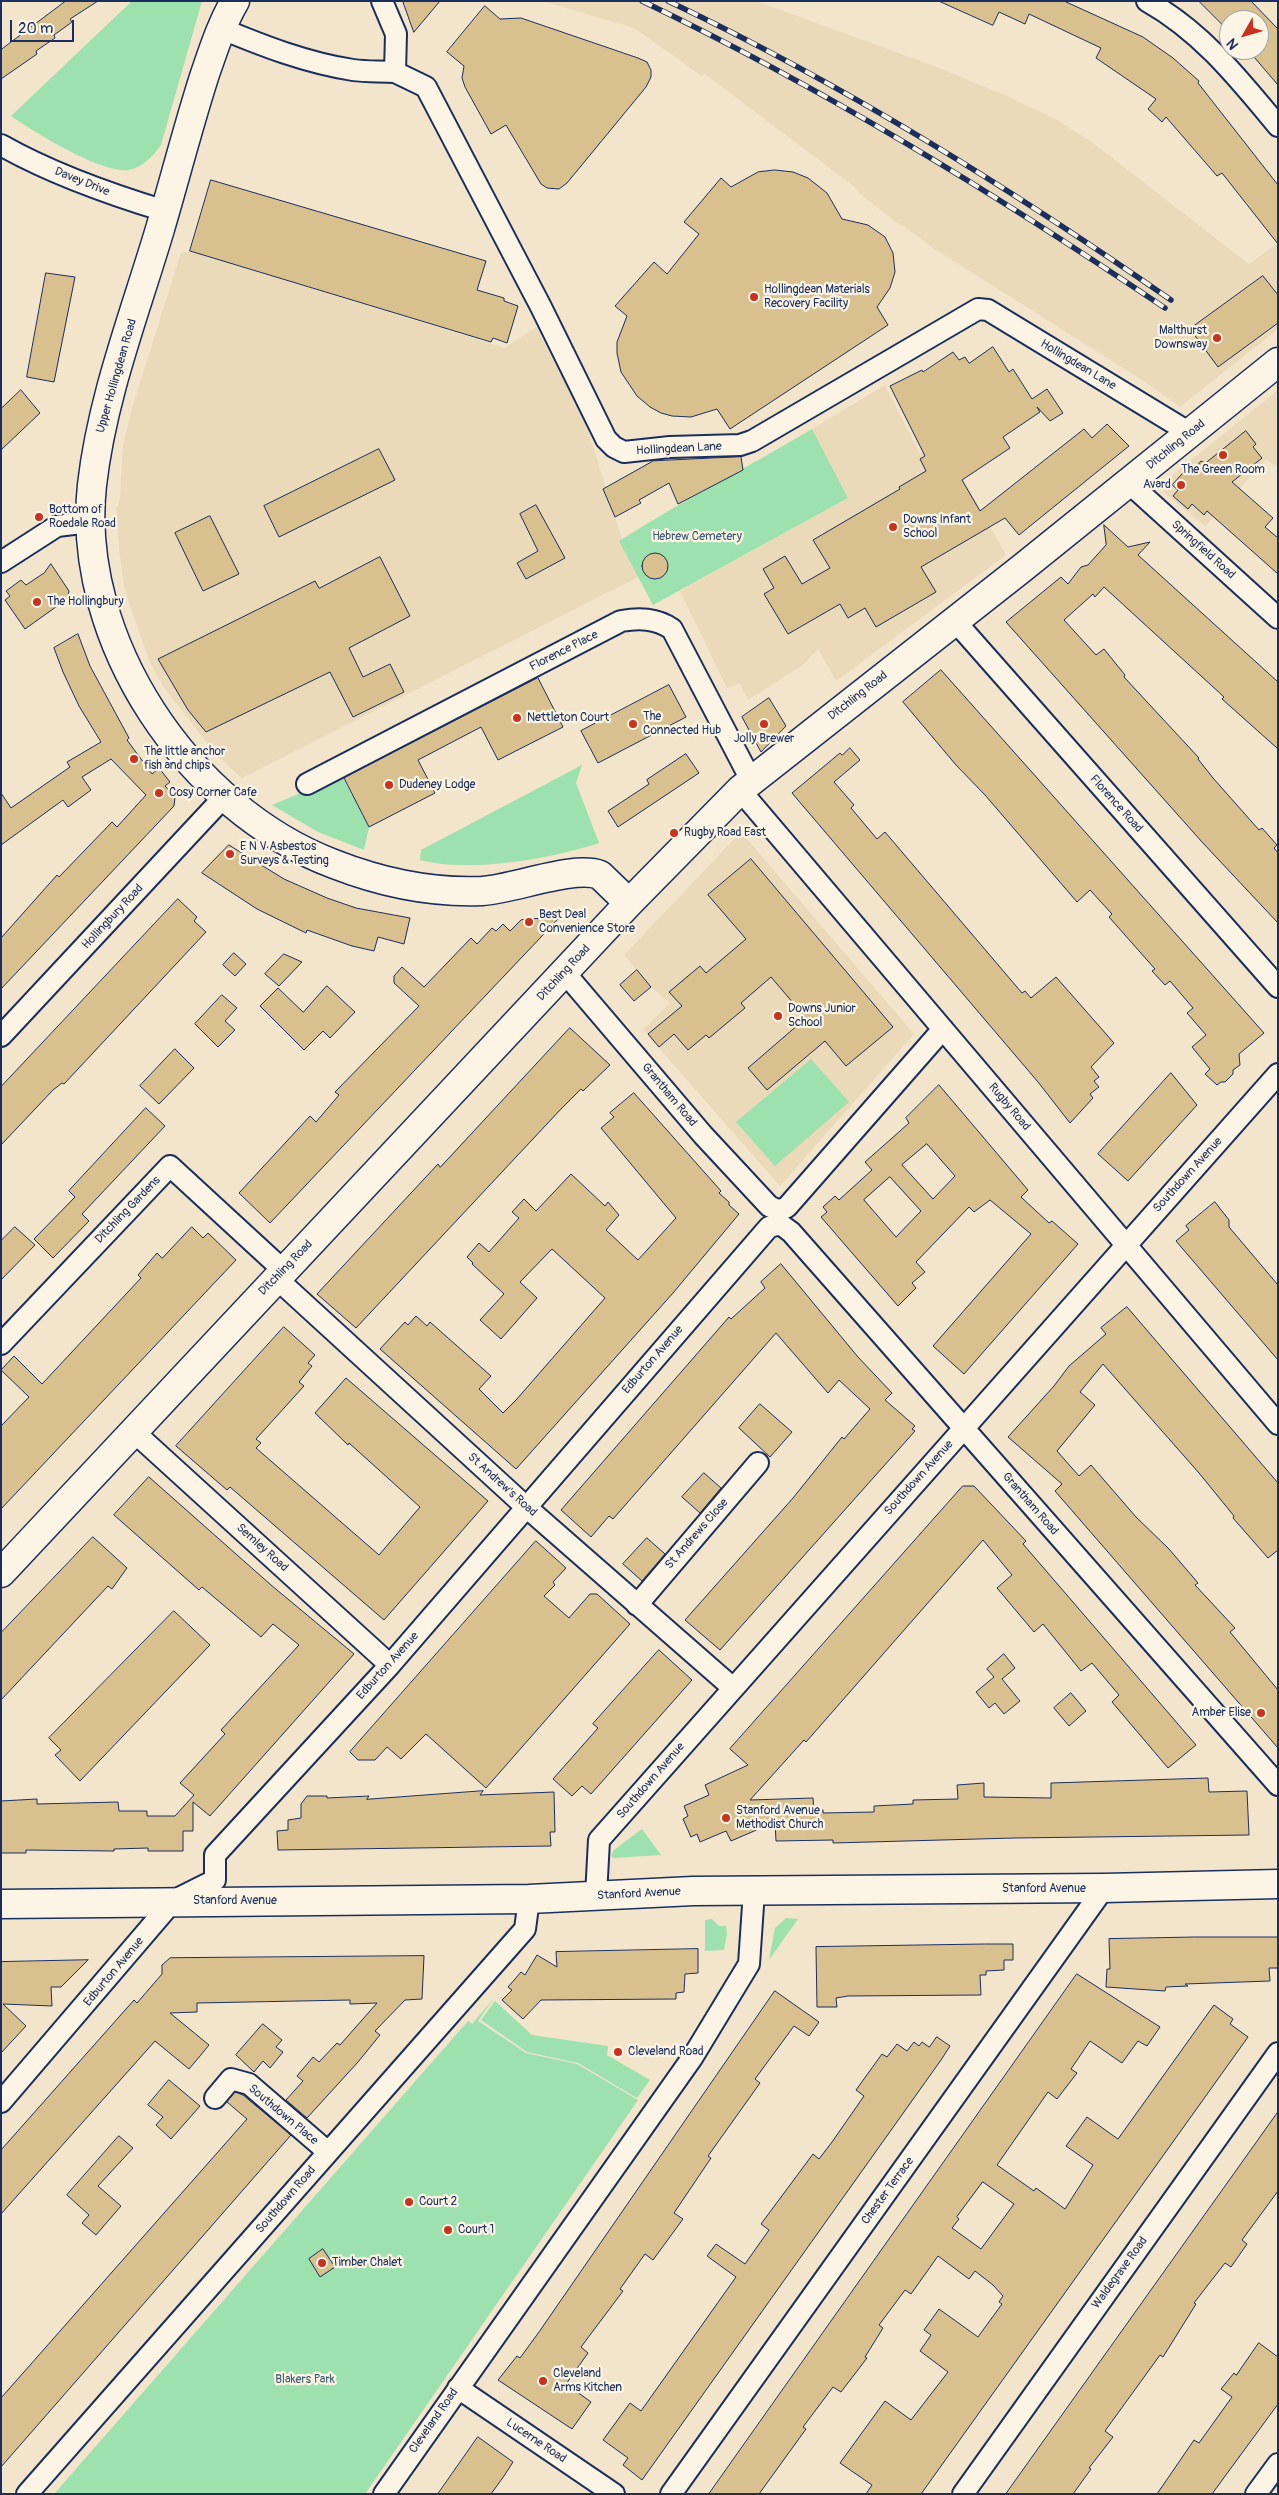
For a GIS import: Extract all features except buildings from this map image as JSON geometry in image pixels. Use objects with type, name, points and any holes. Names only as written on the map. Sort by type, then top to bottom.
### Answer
[{"type":"street","name":"Upper Hollingdean Road","points":[[235,1],[220,28],[186,134],[165,211],[108,399],[97,448],[90,522],[94,558],[112,630],[130,673],[150,708],[175,745],[224,797],[299,848],[334,865],[370,877],[428,888],[483,891],[589,872],[600,875],[629,903]]},
{"type":"street","points":[[220,28],[268,48],[307,60],[353,70],[395,72],[396,34],[382,1]]},
{"type":"street","points":[[1147,1],[1186,26],[1212,48],[1278,126]]},
{"type":"street","name":"Hollingdean Lane","points":[[395,72],[426,86],[521,269],[606,439],[614,447],[624,452],[670,447],[740,445],[752,441],[978,309],[988,310],[1190,433]]},
{"type":"street","name":"Davey Drive","points":[[1,145],[69,177],[126,200],[165,211]]},
{"type":"street","name":"Ditchling Road","points":[[1,1573],[629,903],[746,785],[1129,483],[1278,362]]},
{"type":"street","name":"Springfield Road","points":[[1129,483],[1278,618]]},
{"type":"street","points":[[1,562],[57,526],[90,522]]},
{"type":"street","name":"Florence Place","points":[[307,784],[621,621],[642,619],[660,622],[672,629],[746,785]]},
{"type":"street","name":"Florence Road","points":[[955,621],[1278,987]]},
{"type":"street","name":"Rugby Road","points":[[746,785],[943,1029],[1278,1424]]},
{"type":"street","name":"Hollingbury Road","points":[[1,1036],[224,797]]},
{"type":"street","name":"Grantham Road","points":[[565,973],[702,1135],[779,1218],[1278,1786]]},
{"type":"street","name":"Edburton Avenue","points":[[1,2102],[173,1901],[215,1880],[215,1855],[390,1665],[525,1506],[943,1029]]},
{"type":"street","name":"Southdown Avenue","points":[[596,1896],[599,1840],[1278,1074]]},
{"type":"street","name":"Ditchling Gardens","points":[[1,1344],[170,1166],[280,1274]]},
{"type":"street","name":"St Andrew's Road","points":[[280,1274],[525,1506],[733,1688]]},
{"type":"street","name":"Semley Road","points":[[133,1431],[390,1665]]},
{"type":"street","name":"St Andrews Close","points":[[636,1605],[758,1463]]},
{"type":"street","name":"Stanford Avenue","points":[[1,1904],[529,1899],[693,1891],[1104,1888],[1278,1884]]},
{"type":"street","name":"Chester Terrace","points":[[671,2494],[1104,1888]]},
{"type":"street","name":"Cleveland Road","points":[[384,2494],[692,2058],[750,1964],[754,1891]]},
{"type":"street","name":"Southdown Road","points":[[27,2494],[525,1929],[529,1899]]},
{"type":"street","name":"Waldegrave Road","points":[[963,2494],[1278,2053]]},
{"type":"street","name":"Southdown Place","points":[[215,2098],[231,2079],[248,2084],[328,2152]]},
{"type":"street","name":"Lucerne Road","points":[[458,2388],[614,2494]]},
{"type":"street","points":[[1256,2494],[1278,2464]]},
{"type":"shaded area","points":[[542,1],[756,1],[929,64],[1007,96],[1059,121],[1093,143],[1249,264],[1278,243],[1278,329],[1180,407],[1142,380],[933,248],[904,226],[897,223],[860,194],[856,188],[705,74],[702,76],[634,28]]},
{"type":"shaded area","points":[[190,251],[505,348],[536,327],[584,418],[622,539],[619,541],[638,577],[242,778],[218,757],[162,685],[150,662],[132,612],[124,585],[119,549],[116,507],[118,507],[120,496],[123,446],[132,408],[181,253]]},
{"type":"shaded area","name":"Downs Infant School","points":[[885,385],[920,454],[942,441],[1006,555],[836,681],[818,649],[804,664],[748,700],[740,683],[727,688],[680,591],[848,498],[812,429]]},
{"type":"shaded area","points":[[1278,390],[1278,467],[1266,460],[1205,526],[1163,492],[1164,482]]},
{"type":"shaded area","name":"Downs Junior School","points":[[741,832],[914,1034],[780,1186],[643,1030],[670,1003],[651,987],[624,955]]},
{"type":"green space","points":[[132,1],[202,1],[161,145],[143,164],[129,170],[117,169],[86,159],[35,132],[11,116]]},
{"type":"green space","name":"Hebrew Cemetery","points":[[812,429],[848,498],[653,605],[619,541]]},
{"type":"green space","points":[[582,765],[576,783],[599,843],[534,859],[486,865],[440,864],[420,860],[421,850]]},
{"type":"green space","points":[[342,776],[369,827],[364,850],[318,832],[272,805]]},
{"type":"green space","points":[[811,1059],[849,1102],[775,1166],[736,1122]]},
{"type":"green space","points":[[642,1829],[661,1855],[614,1858],[611,1856],[614,1850]]},
{"type":"green space","points":[[786,1918],[798,1919],[769,1960],[775,1928]]},
{"type":"green space","points":[[712,1919],[719,1926],[726,1926],[727,1934],[724,1950],[705,1951],[705,1920]]},
{"type":"green space","name":"Blakers Park","points":[[494,1998],[478,2021],[526,2053],[577,2064],[638,2100],[365,2494],[54,2494],[468,2021],[472,2024]]},
{"type":"green space","points":[[495,2001],[532,2035],[608,2046],[607,2055],[650,2080],[637,2098],[578,2063],[527,2052],[481,2020]]},
{"type":"railway","points":[[642,1],[777,70],[909,145],[974,184],[1165,308]]},
{"type":"railway","points":[[668,1],[734,33],[799,68],[926,140],[1050,218],[1171,300]]},
{"type":"place","name":"Hollingdean Materials Recovery Facility","points":[[754,297]]},
{"type":"place","name":"Malthurst Downsway","points":[[1217,338]]},
{"type":"place","name":"The Green Room","points":[[1223,455]]},
{"type":"place","name":"Avard","points":[[1181,485]]},
{"type":"place","name":"Bottom of Roedale Road","points":[[39,517]]},
{"type":"place","name":"Downs Infant School","points":[[893,527]]},
{"type":"place","name":"The Hollingbury","points":[[37,602]]},
{"type":"place","name":"Nettleton Court","points":[[517,718]]},
{"type":"place","name":"The Connected Hub","points":[[633,724]]},
{"type":"place","name":"Jolly Brewer","points":[[764,724]]},
{"type":"place","name":"The little anchor fish and chips","points":[[134,759]]},
{"type":"place","name":"Dudeney Lodge","points":[[389,785]]},
{"type":"place","name":"Cosy Corner Cafe","points":[[159,793]]},
{"type":"place","name":"Rugby Road East","points":[[674,833]]},
{"type":"place","name":"E N V Asbestos Surveys & Testing","points":[[230,854]]},
{"type":"place","name":"Best Deal Convenience Store","points":[[529,922]]},
{"type":"place","name":"Downs Junior School","points":[[778,1016]]},
{"type":"place","name":"Amber Elise","points":[[1261,1713]]},
{"type":"place","name":"Stanford Avenue Methodist Church","points":[[726,1818]]},
{"type":"place","name":"Cleveland Road","points":[[618,2052]]},
{"type":"place","name":"Court 2","points":[[409,2202]]},
{"type":"place","name":"Court 1","points":[[448,2230]]},
{"type":"place","name":"Timber Chalet","points":[[322,2263]]},
{"type":"place","name":"Cleveland Arms Kitchen","points":[[543,2381]]}]
